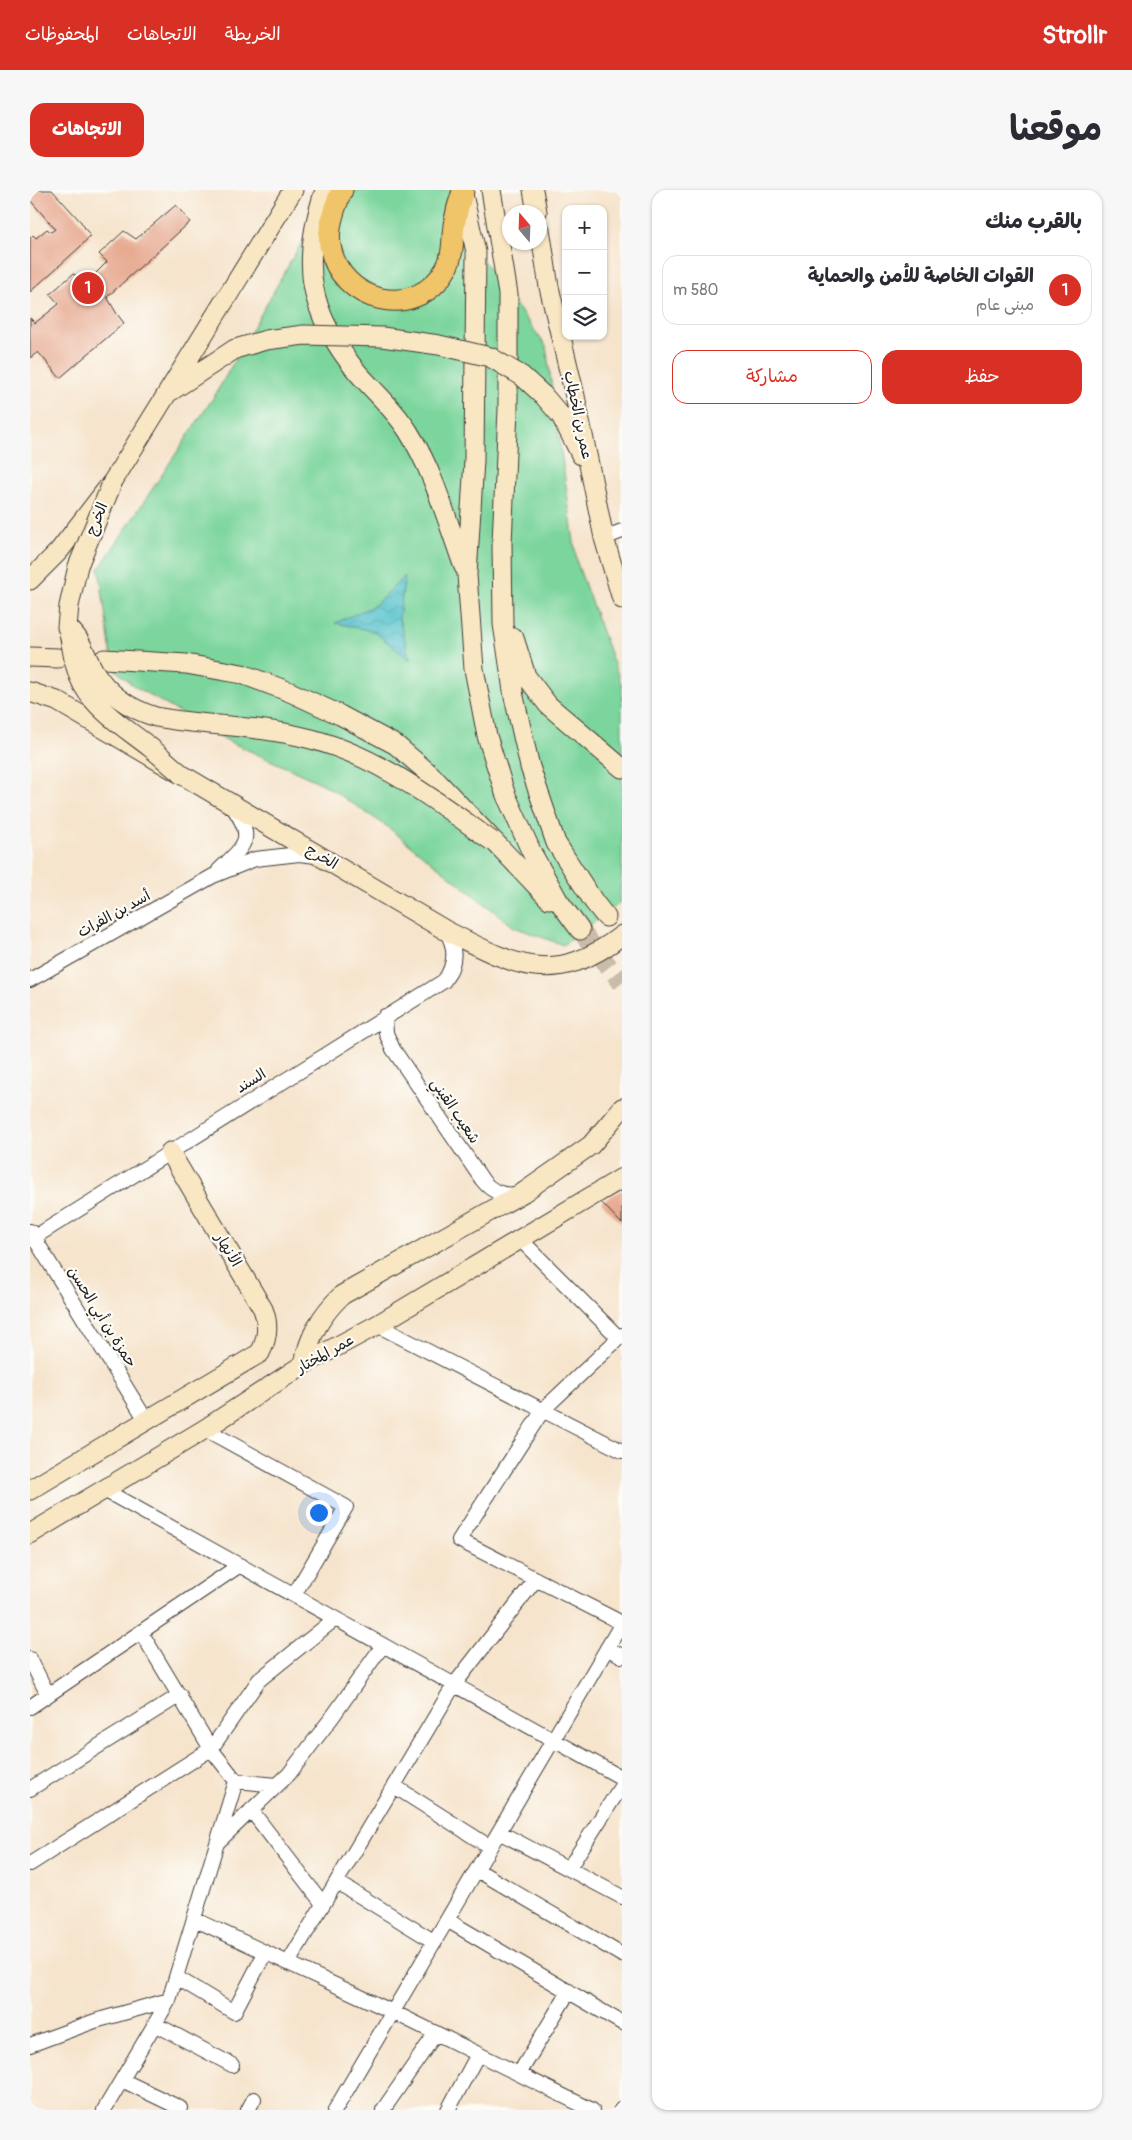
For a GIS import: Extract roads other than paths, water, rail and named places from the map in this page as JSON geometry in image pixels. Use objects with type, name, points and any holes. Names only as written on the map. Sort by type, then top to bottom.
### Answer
[{"type":"main road","points":[[30,580],[59,552],[113,481],[293,190]]},
{"type":"main road","points":[[325,190],[312,242],[311,269],[315,295],[322,317],[345,357],[391,409],[418,448],[429,470],[467,575]]},
{"type":"main road","points":[[342,190],[330,227],[329,243],[332,258],[339,273],[350,285],[363,294],[377,299],[393,301],[409,298],[423,292],[436,282],[445,270],[452,255],[456,215],[463,191]]},
{"type":"main road","points":[[491,190],[508,294],[508,409],[502,543],[502,601],[503,624],[514,697],[530,767],[556,843],[594,902],[606,917]]},
{"type":"main road","points":[[533,190],[536,205]]},
{"type":"main road","points":[[104,658],[186,664],[242,674],[290,692],[340,715],[396,745],[431,775],[492,841],[580,930],[558,900],[536,861],[505,793],[487,736],[474,669],[467,575],[474,460],[476,252],[463,191]]},
{"type":"main road","name":"عمر بن الخطاب","points":[[543,250],[549,287],[604,538],[618,568],[622,599]]},
{"type":"main road","points":[[167,393],[235,348],[266,340],[314,335],[382,337],[439,345],[490,357],[522,376],[543,395],[560,416],[591,474]]},
{"type":"main road","name":"الخرج","points":[[113,481],[78,566],[69,606],[67,627],[76,667],[84,686],[93,700],[180,773]]},
{"type":"main road","points":[[502,601],[526,676],[548,705],[622,768]]},
{"type":"main road","points":[[67,627],[77,635],[94,670],[108,690],[141,712],[170,720],[266,730],[300,736],[339,747],[377,764],[411,784],[492,841]]},
{"type":"main road","points":[[30,657],[58,658]]},
{"type":"main road","name":"الخرج","points":[[30,692],[57,701],[446,930],[500,958],[513,963],[555,967],[580,961],[601,951],[622,935]]},
{"type":"main road","points":[[591,1145],[622,1108]]},
{"type":"main road","points":[[304,1364],[316,1326],[342,1296],[524,1192],[622,1121]]},
{"type":"main road","name":"الأنهار","points":[[146,1420],[260,1353],[267,1335],[263,1308],[170,1152]]},
{"type":"main road","name":"عمر المختار","points":[[30,1534],[205,1429],[304,1364],[377,1325],[622,1178]]},
{"type":"main road","points":[[30,1490],[146,1420]]},
{"type":"street","points":[[604,538],[622,531]]},
{"type":"street","name":"أسد بن الفرات","points":[[213,876],[240,849],[245,841],[246,830],[242,820],[229,802]]},
{"type":"street","name":"أسد بن الفرات","points":[[30,980],[213,876],[256,859],[299,854],[323,857]]},
{"type":"street","name":"السند","points":[[31,1236],[170,1152],[444,980],[453,965],[454,949],[446,930]]},
{"type":"street","name":"شعيب القيني","points":[[385,1016],[386,1033],[393,1049],[483,1181],[491,1189],[504,1194],[524,1192]]},
{"type":"street","name":"حمزة بن أبي الحسن","points":[[31,1236],[146,1420]]},
{"type":"street","points":[[335,2110],[622,1623],[459,1540],[543,1410],[620,1337],[520,1239]]},
{"type":"street","points":[[377,1325],[622,1451]]},
{"type":"street","points":[[205,1429],[346,1507],[294,1595]]},
{"type":"street","points":[[104,1490],[622,1778]]},
{"type":"street","points":[[30,1708],[240,1565]]},
{"type":"street","points":[[288,1963],[454,1685],[536,1579]]},
{"type":"street","points":[[30,1864],[210,1749],[259,1680],[335,1618]]},
{"type":"street","points":[[141,1632],[180,1695],[210,1749],[236,1781],[277,1786]]},
{"type":"street","points":[[217,1843],[288,1774],[334,1716],[383,1645]]},
{"type":"street","points":[[607,1648],[622,1656]]},
{"type":"street","points":[[30,1659],[48,1695]]},
{"type":"street","points":[[30,1789],[180,1695]]},
{"type":"street","points":[[104,2110],[169,2000],[236,1781]]},
{"type":"street","points":[[569,1868],[622,1784]]},
{"type":"street","points":[[394,1786],[490,1847]]},
{"type":"street","points":[[251,1810],[323,1904]]},
{"type":"street","points":[[499,1832],[622,1897]]},
{"type":"street","points":[[476,1870],[622,1955]]},
{"type":"street","points":[[337,1882],[435,1942]]},
{"type":"street","points":[[194,1920],[393,2012],[592,2110]]},
{"type":"street","points":[[447,1920],[622,2023]]},
{"type":"street","points":[[176,1977],[234,2012],[266,1953]]},
{"type":"street","points":[[519,2074],[569,1991]]},
{"type":"street","points":[[30,2045],[96,2021],[169,2000]]},
{"type":"street","points":[[155,2024],[232,2065]]},
{"type":"street","points":[[383,2110],[436,2033]]},
{"type":"street","points":[[448,2110],[478,2054]]},
{"type":"street","points":[[122,2080],[180,2108],[179,2110]]},
{"type":"water","points":[[405,576],[399,618],[410,660],[373,631],[335,623],[375,605]]},
{"type":"tunnel","points":[[580,930],[622,983]]},
{"type":"place","name":"القوات الخاصة للأمن والحماية","points":[[88,288]]}]
